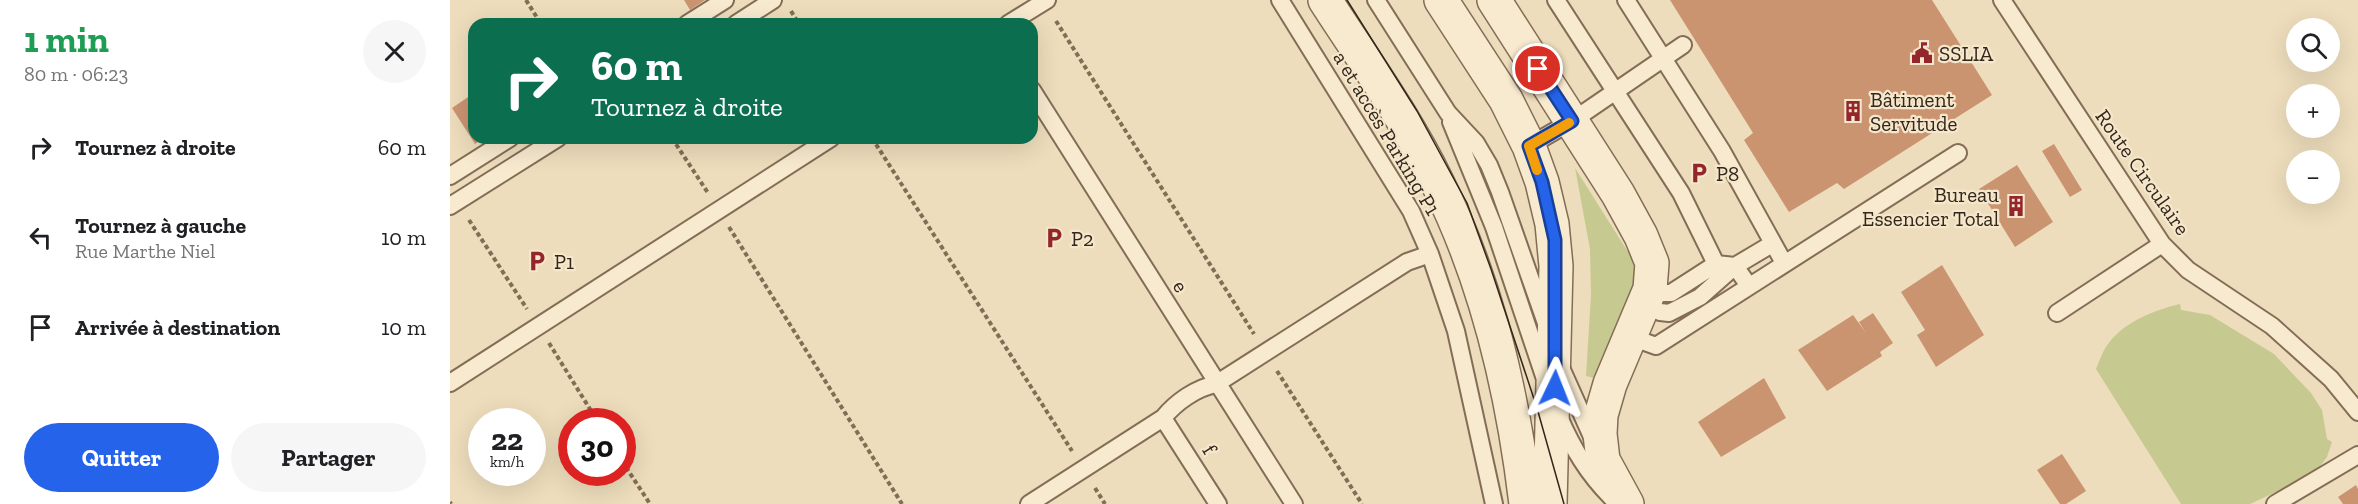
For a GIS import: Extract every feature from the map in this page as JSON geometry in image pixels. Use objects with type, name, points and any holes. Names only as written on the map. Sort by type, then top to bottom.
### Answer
[{"type":"street","points":[[1325,0],[1419,148],[1450,208],[1473,269],[1505,377],[1518,443],[1526,504]]},
{"type":"street","points":[[1441,0],[1506,100],[1529,146],[1542,182],[1555,240],[1556,353],[1550,504]]},
{"type":"street","points":[[1494,0],[1572,121],[1641,236],[1652,263],[1647,297],[1610,384],[1601,415],[1600,434],[1603,460],[1627,504]]},
{"type":"lane","points":[[696,18],[724,0]]},
{"type":"lane","points":[[745,18],[773,0]]},
{"type":"lane","name":"a et accès Parking P1","points":[[1280,0],[1411,211],[1430,254],[1456,331],[1494,504]]},
{"type":"lane","points":[[1376,0],[1448,113],[1476,143],[1489,165],[1512,223],[1556,353],[1603,460]]},
{"type":"lane","points":[[1556,0],[1681,194],[1716,264]]},
{"type":"lane","points":[[1626,0],[1722,151],[1784,263]]},
{"type":"lane","points":[[1018,18],[1045,1]]},
{"type":"lane","name":"Route Circulaire","points":[[2005,1],[2162,244],[2188,270],[2272,326],[2331,379],[2358,412]]},
{"type":"lane","points":[[1529,146],[1572,121],[1683,45]]},
{"type":"lane","name":"e","points":[[1038,100],[1294,504]]},
{"type":"lane","points":[[1448,113],[1494,227],[1554,405],[1577,456],[1595,482],[1618,504]]},
{"type":"lane","points":[[450,176],[501,144]]},
{"type":"lane","points":[[450,206],[548,144]]},
{"type":"lane","points":[[450,383],[822,144]]},
{"type":"lane","points":[[1631,337],[1656,346],[1958,153]]},
{"type":"lane","points":[[1749,286],[1735,266],[1716,264],[1671,293],[1647,297],[1660,312],[1669,313],[1700,297],[1735,266],[1772,244]]},
{"type":"lane","points":[[2057,313],[2162,244]]},
{"type":"lane","points":[[1029,504],[1163,418],[1173,406],[1206,386],[1216,384],[1407,262],[1430,254]]},
{"type":"lane","name":"f","points":[[1163,418],[1218,504]]},
{"type":"lane","points":[[2275,504],[2358,455]]},
{"type":"path","points":[[526,0],[538,18]]},
{"type":"path","points":[[1045,1],[1362,504]]},
{"type":"path","points":[[676,144],[902,504]]},
{"type":"path","points":[[876,144],[1105,504]]},
{"type":"path","points":[[636,482],[650,504]]},
{"type":"green space","points":[[1575,168],[1640,271],[1594,378],[1586,376],[1591,295],[1590,249]]},
{"type":"green space","points":[[2180,304],[2181,310],[2210,315],[2274,354],[2311,393],[2322,410],[2327,439],[2332,442],[2327,457],[2314,474],[2250,504],[2181,504],[2096,369],[2106,347],[2129,324],[2149,314]]},
{"type":"building","points":[[684,0],[705,0],[690,10]]},
{"type":"building","name":"Bâtiment Servitude","points":[[1670,0],[1932,0],[1992,95],[1844,189],[1837,183],[1789,212],[1744,140],[1753,133]]},
{"type":"building","points":[[468,97],[468,133],[452,108]]},
{"type":"building","points":[[2054,144],[2082,190],[2070,197],[2042,151]]},
{"type":"building","name":"Bureau Essencier Total","points":[[2017,165],[2053,222],[2015,247],[1979,189]]},
{"type":"building","points":[[1942,265],[1984,335],[1936,367],[1917,335],[1925,330],[1901,292]]},
{"type":"building","points":[[1873,313],[1893,343],[1880,352],[1882,356],[1827,391],[1798,350],[1853,315],[1866,333],[1859,322]]},
{"type":"building","points":[[1764,378],[1786,418],[1721,457],[1698,422]]},
{"type":"building","points":[[2062,454],[2086,491],[2066,504],[2060,504],[2037,470]]},
{"type":"building","points":[[2356,485],[2358,504],[2343,504],[2338,497]]},
{"type":"tram line","points":[[1347,0],[1417,111],[1467,203],[1537,408],[1564,504]]},
{"type":"slow traffic","points":[[1537,170],[1529,146],[1545,139],[1569,123]]},
{"type":"place","name":"SSLIA","points":[[1922,53]]},
{"type":"place","name":"Bâtiment Servitude","points":[[1853,111]]},
{"type":"place","name":"P8","points":[[1699,173]]},
{"type":"place","name":"Bureau Essencier Total","points":[[2016,206]]},
{"type":"place","name":"P2","points":[[1054,238]]},
{"type":"place","name":"P1","points":[[537,261]]},
{"type":"route","points":[[1538,69],[1572,121],[1545,139],[1529,146],[1542,182],[1555,240],[1555,388]]}]
